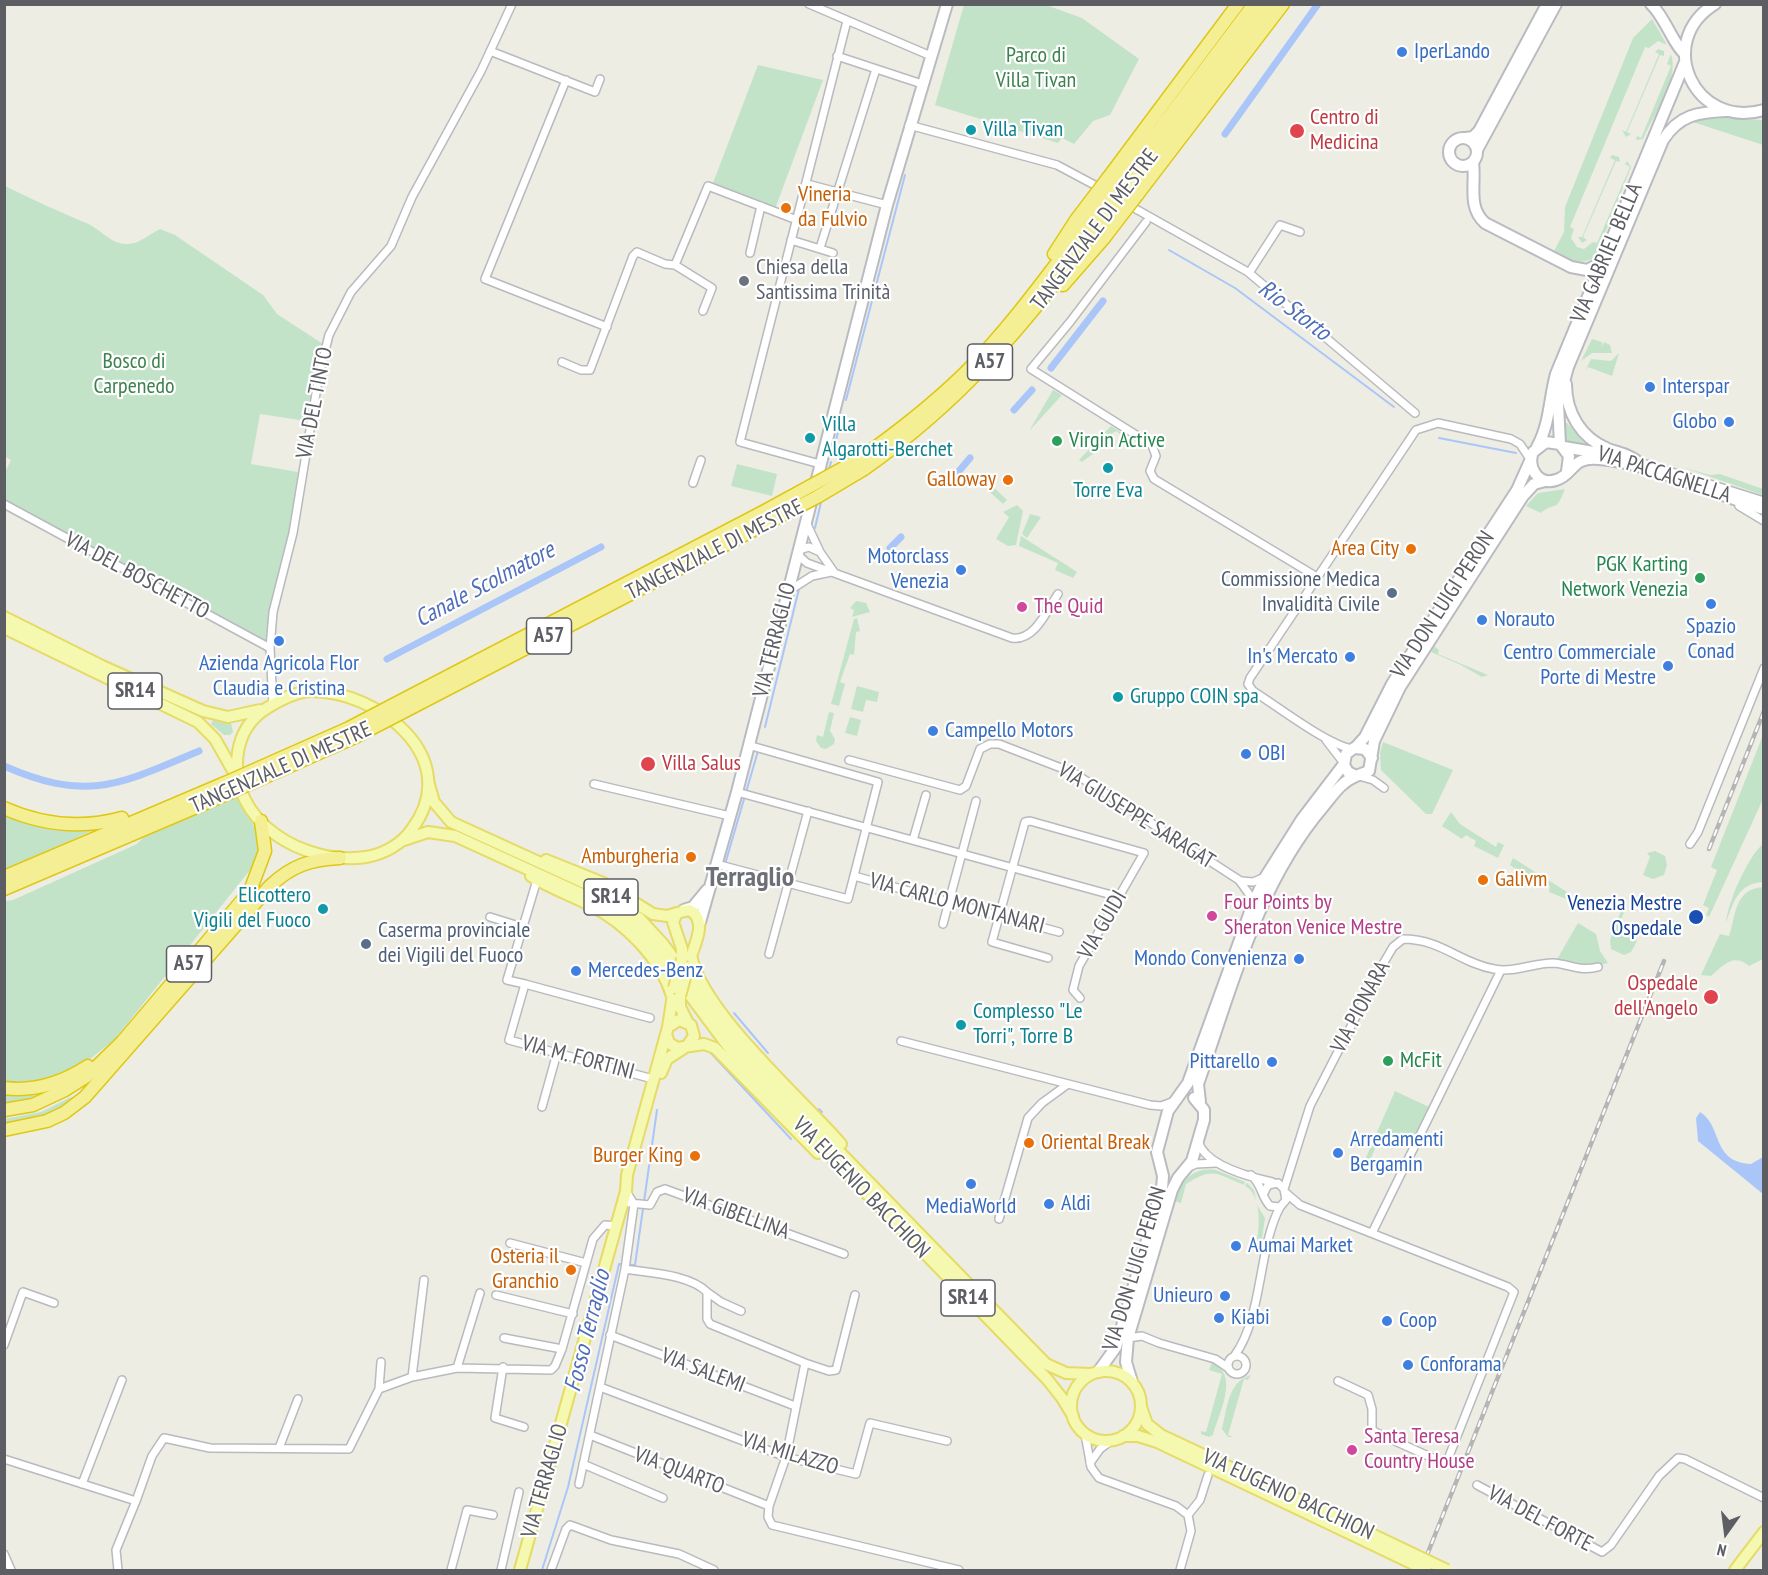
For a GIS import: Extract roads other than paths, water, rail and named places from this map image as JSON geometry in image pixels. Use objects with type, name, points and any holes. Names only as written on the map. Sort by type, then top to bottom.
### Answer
[{"type":"highway","name":"A57","points":[[970,375],[1002,360],[1090,229],[1122,186],[1239,4]]},
{"type":"highway","name":"TANGENZIALE DI MESTRE","points":[[4,889],[227,788],[355,737],[817,497],[861,465],[915,432],[970,375],[1013,319],[1090,229],[1254,4]]},
{"type":"highway","name":"TANGENZIALE DI MESTRE","points":[[1122,186],[1268,4]]},
{"type":"highway","name":"A57","points":[[1122,186],[1283,4]]},
{"type":"highway","name":"TANGENZIALE DI MESTRE","points":[[4,877],[167,807],[227,788]]},
{"type":"highway","name":"A57","points":[[4,808],[38,820],[77,824],[110,821],[167,807]]},
{"type":"highway","name":"A57","points":[[4,1110],[33,1105],[66,1090],[87,1076],[127,1037],[250,891],[265,851],[265,837],[261,821]]},
{"type":"highway","name":"A57","points":[[4,897],[86,859],[109,842]]},
{"type":"highway","name":"A57","points":[[4,1130],[38,1124],[70,1109],[100,1083],[255,902],[278,879],[304,862],[340,858]]},
{"type":"highway","name":"A57","points":[[4,1117],[40,1109],[67,1098],[113,1062],[143,1033]]},
{"type":"highway","name":"A57","points":[[4,1088],[31,1089],[62,1080],[99,1059],[127,1037]]},
{"type":"main road","name":"SR14","points":[[4,617],[102,666],[203,711],[236,717],[289,696],[316,691],[338,693],[366,702],[385,713],[408,735],[421,756],[434,802],[444,816],[458,827],[614,899],[650,928],[681,977]]},
{"type":"main road","name":"SR14","points":[[4,628],[198,722],[222,748],[248,805],[276,835],[296,846],[315,854],[340,858],[371,856],[416,835],[435,832],[455,836],[498,855],[592,906],[632,936],[658,965],[681,977]]},
{"type":"main road","name":"SR14","points":[[239,783],[237,763],[241,738],[252,721],[271,705]]},
{"type":"main road","name":"SR14","points":[[401,842],[420,817],[428,781]]},
{"type":"main road","name":"SR14","points":[[489,841],[514,846],[568,867],[613,888],[653,914],[667,916],[681,912]]},
{"type":"main road","name":"SR14","points":[[535,875],[594,898],[617,913],[644,935],[671,970],[681,977]]},
{"type":"main road","points":[[681,912],[695,913],[699,927],[686,937],[677,934],[672,922],[681,912]]},
{"type":"main road","name":"VIA TERRAGLIO","points":[[632,1198],[627,1175],[681,977],[699,927]]},
{"type":"main road","name":"VIA TERRAGLIO","points":[[677,934],[681,977],[680,1007],[688,1023]]},
{"type":"main road","points":[[632,936],[655,972],[665,994],[665,1011],[653,1060],[653,1078]]},
{"type":"main road","points":[[681,977],[695,973],[738,1033],[820,1120],[862,1181]]},
{"type":"main road","name":"VIA EUGENIO BACCHION","points":[[681,977],[694,986],[748,1058],[1047,1379],[1073,1416]]},
{"type":"main road","name":"VIA EUGENIO BACCHION","points":[[681,977],[742,1065],[1046,1364],[1066,1373],[1095,1373]]},
{"type":"main road","points":[[685,1047],[694,1036],[688,1023],[677,1021],[667,1030],[671,1044],[685,1047],[704,1044],[715,1048],[799,1136],[862,1181]]},
{"type":"main road","name":"VIA TERRAGLIO","points":[[520,1570],[616,1226],[632,1198],[664,1064],[685,1047]]},
{"type":"main road","points":[[1116,1372],[1132,1382],[1139,1394],[1141,1407],[1137,1422],[1118,1438],[1096,1439],[1085,1434],[1073,1416],[1071,1404],[1074,1392],[1081,1382],[1095,1373],[1116,1372]]},
{"type":"main road","name":"VIA EUGENIO BACCHION","points":[[1141,1407],[1147,1424],[1161,1435],[1338,1523],[1426,1570]]},
{"type":"main road","name":"VIA EUGENIO BACCHION","points":[[1118,1438],[1138,1436],[1157,1442],[1447,1570]]},
{"type":"main road","points":[[1735,1570],[1764,1532]]},
{"type":"street","name":"VIA DEL TINTO","points":[[271,705],[270,648],[273,612],[293,533],[319,375],[329,335],[351,292],[392,246],[412,197],[490,51],[512,4]]},
{"type":"street","points":[[809,4],[931,56]]},
{"type":"street","name":"VIA TERRAGLIO","points":[[681,912],[693,907],[710,885],[721,865],[730,816],[742,794],[748,745],[887,205],[921,84],[947,4]]},
{"type":"street","points":[[1476,180],[1451,160],[1448,151],[1455,140],[1473,137],[1479,131],[1547,4]]},
{"type":"street","points":[[1556,4],[1477,150],[1473,162],[1476,180],[1474,207],[1478,216],[1485,223],[1553,260],[1581,270],[1594,268],[1604,262]]},
{"type":"street","points":[[1651,4],[1670,30],[1685,58],[1690,78],[1698,92],[1711,104],[1726,111]]},
{"type":"street","name":"VIA GABRIEL BELLA","points":[[1537,447],[1545,432],[1550,395],[1556,374],[1604,262],[1685,58],[1692,28],[1702,14],[1716,4]]},
{"type":"street","points":[[820,464],[741,442],[847,21]]},
{"type":"street","points":[[490,51],[595,92],[600,79]]},
{"type":"street","points":[[837,56],[921,84]]},
{"type":"street","points":[[820,248],[876,69]]},
{"type":"street","points":[[566,80],[485,279],[607,327]]},
{"type":"street","name":"VIA GABRIEL BELLA","points":[[1562,446],[1558,404],[1566,372],[1663,140],[1674,126],[1694,113],[1760,112]]},
{"type":"street","points":[[909,125],[1058,165],[1249,273],[1415,412]]},
{"type":"street","points":[[1466,138],[1473,142],[1477,150]]},
{"type":"street","points":[[1461,166],[1473,162]]},
{"type":"street","points":[[807,184],[887,205]]},
{"type":"street","points":[[675,265],[708,186],[797,220]]},
{"type":"street","points":[[750,253],[761,206]]},
{"type":"street","points":[[1146,222],[1031,369],[1152,445],[1156,456],[1150,474],[1154,479],[1317,576]]},
{"type":"street","points":[[1249,273],[1280,225],[1300,232]]},
{"type":"street","points":[[791,240],[833,253]]},
{"type":"street","points":[[562,362],[581,370],[590,370],[635,253],[675,265],[712,288],[703,310]]},
{"type":"street","points":[[1581,270],[1590,282],[1592,291]]},
{"type":"street","name":"VIA GABRIEL BELLA","points":[[1566,372],[1569,411],[1581,430],[1591,440],[1631,456],[1641,463]]},
{"type":"street","points":[[1318,732],[1337,750],[1347,771],[1373,780],[1384,788],[1365,749],[1341,746],[1253,691],[1248,684],[1407,441],[1416,430],[1438,423],[1515,440],[1530,460],[1535,475],[1545,481],[1558,480],[1567,471],[1570,461],[1562,446],[1545,442],[1537,447],[1530,460]]},
{"type":"street","name":"VIA PACCAGNELLA","points":[[1562,446],[1641,463],[1764,509]]},
{"type":"street","name":"VIA PACCAGNELLA","points":[[1567,471],[1580,461],[1599,459],[1650,471],[1764,509]]},
{"type":"street","points":[[693,483],[701,460]]},
{"type":"street","name":"VIA DON LUIGI PERON","points":[[1354,748],[1365,737],[1398,674],[1510,502],[1530,460]]},
{"type":"street","points":[[1641,463],[1654,465],[1764,501]]},
{"type":"street","name":"VIA DON LUIGI PERON","points":[[1372,761],[1374,741],[1400,687],[1427,642],[1523,496],[1534,484],[1545,481]]},
{"type":"street","points":[[1710,492],[1745,508],[1764,521]]},
{"type":"street","name":"VIA DEL BOSCHETTO","points":[[4,504],[270,648]]},
{"type":"street","points":[[806,520],[820,552],[834,572]]},
{"type":"street","points":[[820,552],[809,547],[797,552],[807,563],[1017,639],[1032,631],[1058,594]]},
{"type":"street","points":[[787,593],[812,576],[834,572]]},
{"type":"street","points":[[1690,844],[1698,832],[1764,668]]},
{"type":"street","name":"VIA GIUSEPPE SARAGAT","points":[[849,760],[960,790],[966,786],[979,751],[987,745],[999,744],[1074,773],[1239,880],[1247,887],[1254,901]]},
{"type":"street","points":[[721,865],[848,899],[879,784],[875,780],[748,745]]},
{"type":"street","points":[[1176,1100],[1188,1083],[1254,901],[1266,876],[1306,813],[1343,763],[1346,754],[1354,748]]},
{"type":"street","points":[[1200,1102],[1198,1084],[1264,898],[1280,868],[1319,812],[1343,783],[1367,774],[1372,761]]},
{"type":"street","points":[[594,784],[730,816]]},
{"type":"street","points":[[742,794],[1119,897]]},
{"type":"street","points":[[913,840],[926,795]]},
{"type":"street","points":[[943,924],[976,801]]},
{"type":"street","points":[[769,954],[808,811]]},
{"type":"street","name":"VIA GUIDI","points":[[1012,868],[1022,826],[1030,821],[1144,853],[1079,966],[1073,990],[1080,998]]},
{"type":"street","points":[[1012,868],[992,942],[1048,958]]},
{"type":"street","points":[[535,875],[507,980],[650,1018]]},
{"type":"street","name":"VIA CARLO MONTANARI","points":[[854,876],[1059,932]]},
{"type":"street","name":"VIA GIUSEPPE SARAGAT","points":[[1239,880],[1253,882],[1266,876]]},
{"type":"street","name":"VIA TERRAGLIO","points":[[699,927],[710,885]]},
{"type":"street","points":[[490,917],[522,927]]},
{"type":"street","name":"VIA PIONARA","points":[[1285,1191],[1290,1167],[1314,1098],[1383,964],[1396,944],[1403,939],[1429,942],[1445,947],[1476,964],[1501,970],[1554,963],[1583,970],[1598,967]]},
{"type":"street","points":[[1372,1233],[1501,970]]},
{"type":"street","name":"VIA M. FORTINI","points":[[525,984],[509,1040],[653,1078]]},
{"type":"street","points":[[901,1041],[1150,1105],[1161,1106],[1190,1096],[1200,1102]]},
{"type":"street","points":[[542,1107],[557,1053]]},
{"type":"street","points":[[999,1219],[1028,1118],[1042,1103],[1068,1084]]},
{"type":"street","name":"VIA DON LUIGI PERON","points":[[1095,1373],[1117,1344],[1162,1188],[1163,1176],[1157,1152],[1164,1125],[1176,1100]]},
{"type":"street","name":"VIA DON LUIGI PERON","points":[[1132,1382],[1125,1362],[1128,1338],[1173,1185],[1186,1169],[1198,1142],[1205,1115],[1200,1102]]},
{"type":"street","points":[[1150,1105],[1160,1112],[1164,1125]]},
{"type":"street","points":[[1198,1142],[1203,1152],[1218,1163],[1274,1182],[1300,1205],[1513,1290],[1513,1299],[1446,1464],[1375,1432],[1372,1428],[1372,1409],[1368,1395],[1338,1381]]},
{"type":"street","points":[[1159,1164],[1171,1172],[1196,1164],[1218,1163]]},
{"type":"street","name":"VIA PIONARA","points":[[1274,1182],[1283,1179],[1290,1167]]},
{"type":"street","points":[[1251,1175],[1262,1187],[1273,1224]]},
{"type":"street","points":[[1264,1194],[1266,1187],[1274,1182]]},
{"type":"street","name":"VIA GIBELLINA","points":[[632,1198],[650,1205],[657,1192],[665,1189],[844,1254]]},
{"type":"street","points":[[1227,1367],[1230,1358],[1235,1355],[1242,1344],[1262,1274],[1273,1224],[1282,1206],[1285,1191]]},
{"type":"street","points":[[579,1484],[626,1267],[632,1198]]},
{"type":"street","points":[[1268,1205],[1300,1205]]},
{"type":"street","points":[[379,1389],[412,1377],[457,1368],[503,1367],[551,1370],[562,1349],[596,1232],[605,1225],[616,1226]]},
{"type":"street","points":[[510,1243],[586,1263]]},
{"type":"street","points":[[626,1267],[701,1286],[721,1302],[741,1311]]},
{"type":"street","points":[[412,1377],[424,1280]]},
{"type":"street","points":[[4,1345],[23,1292],[54,1303]]},
{"type":"street","points":[[707,1292],[707,1319],[710,1324],[829,1371],[836,1370],[855,1295]]},
{"type":"street","points":[[457,1368],[480,1293]]},
{"type":"street","points":[[496,1295],[573,1314]]},
{"type":"street","name":"VIA SALEMI","points":[[610,1335],[795,1406]]},
{"type":"street","points":[[1128,1338],[1142,1336],[1155,1342],[1215,1359],[1233,1373],[1242,1372],[1246,1367],[1242,1344]]},
{"type":"street","points":[[504,1338],[562,1349]]},
{"type":"street","points":[[1235,1355],[1244,1358]]},
{"type":"street","points":[[118,1570],[116,1550],[152,1456],[164,1438],[210,1448],[349,1449],[379,1389],[381,1362]]},
{"type":"street","points":[[805,1363],[786,1457],[769,1506],[768,1517],[772,1525],[959,1570]]},
{"type":"street","points":[[503,1367],[495,1418],[524,1427]]},
{"type":"street","points":[[82,1484],[122,1380]]},
{"type":"street","name":"VIA MILAZZO","points":[[600,1387],[786,1457],[856,1474],[870,1423],[947,1442]]},
{"type":"street","points":[[279,1448],[298,1399]]},
{"type":"street","points":[[1085,1434],[1090,1463],[1095,1475],[1180,1508],[1188,1515],[1191,1532],[1180,1570]]},
{"type":"street","name":"VIA QUARTO","points":[[590,1435],[769,1506]]},
{"type":"street","points":[[1090,1463],[1100,1449],[1118,1438]]},
{"type":"street","name":"VIA DEL FORTE","points":[[1477,1485],[1602,1552],[1611,1545],[1659,1476],[1678,1458],[1685,1459],[1764,1498]]},
{"type":"street","points":[[4,1459],[136,1501]]},
{"type":"street","name":"VIA QUARTO","points":[[583,1464],[663,1498]]},
{"type":"street","points":[[1188,1515],[1197,1504],[1208,1475]]},
{"type":"street","points":[[501,1570],[519,1492]]},
{"type":"street","points":[[1180,1508],[1197,1504]]},
{"type":"street","points":[[451,1570],[467,1510],[493,1515]]},
{"type":"street","points":[[551,1570],[566,1529],[570,1525],[611,1540],[679,1554],[714,1570]]},
{"type":"street","points":[[4,1554],[11,1570]]},
{"type":"water","points":[[1700,1112],[1707,1118],[1729,1157],[1738,1162],[1751,1164],[1763,1157],[1763,1194],[1698,1141],[1696,1118]]},
{"type":"waterway","name":"Canale Scolmatore","points":[[1225,134],[1318,4]]},
{"type":"waterway","name":"Fosso Terraglio","points":[[846,400],[905,175]]},
{"type":"waterway","name":"Rio Storto","points":[[1169,250],[1235,288],[1394,407]]},
{"type":"waterway","name":"Canale Scolmatore","points":[[1051,368],[1103,301]]},
{"type":"waterway","name":"Canale Scolmatore","points":[[1014,410],[1032,390]]},
{"type":"waterway","name":"Fosso Terraglio","points":[[832,456],[842,416]]},
{"type":"waterway","name":"Rio Storto","points":[[1439,438],[1516,453]]},
{"type":"waterway","name":"Canale Scolmatore","points":[[954,477],[970,458]]},
{"type":"waterway","name":"Fosso Terraglio","points":[[829,469],[831,462]]},
{"type":"waterway","name":"Fosso Terraglio","points":[[815,528],[822,498]]},
{"type":"waterway","name":"Canale Scolmatore","points":[[890,548],[901,537]]},
{"type":"waterway","name":"Canale Scolmatore","points":[[387,659],[601,547]]},
{"type":"waterway","name":"Fosso Terraglio","points":[[765,727],[799,589]]},
{"type":"waterway","name":"Canale Scolmatore","points":[[4,766],[59,784],[104,785],[125,780],[199,751]]},
{"type":"waterway","name":"Fosso Terraglio","points":[[726,861],[758,751]]},
{"type":"waterway","name":"Fosso Terraglio","points":[[734,1013],[768,1053]]},
{"type":"waterway","name":"Fosso Terraglio","points":[[710,1052],[791,1139]]},
{"type":"waterway","name":"Fosso Terraglio","points":[[819,1109],[822,1112]]},
{"type":"waterway","name":"Fosso Terraglio","points":[[542,1570],[568,1487],[619,1264],[635,1265],[657,1110]]},
{"type":"railway","points":[[1709,849],[1764,711]]},
{"type":"railway","points":[[1421,1570],[1664,961]]},
{"type":"place","name":"IperLando","points":[[1402,52]]},
{"type":"place","name":"Villa Tivan","points":[[971,130]]},
{"type":"place","name":"Centro di Medicina","points":[[1297,131]]},
{"type":"place","name":"Vineria da Fulvio","points":[[786,208]]},
{"type":"place","name":"Chiesa della Santissima Trinità","points":[[744,281]]},
{"type":"place","name":"Interspar","points":[[1650,387]]},
{"type":"place","name":"Globo","points":[[1729,422]]},
{"type":"place","name":"Villa Algarotti-Berchet","points":[[810,438]]},
{"type":"place","name":"Virgin Active","points":[[1057,441]]},
{"type":"place","name":"Torre Eva","points":[[1108,468]]},
{"type":"place","name":"Galloway","points":[[1008,480]]},
{"type":"place","name":"Area City","points":[[1411,549]]},
{"type":"place","name":"Motorclass Venezia","points":[[961,570]]},
{"type":"place","name":"PGK Karting Network Venezia","points":[[1700,578]]},
{"type":"place","name":"Commissione Medica Invalidità Civile","points":[[1392,593]]},
{"type":"place","name":"Spazio Conad","points":[[1711,604]]},
{"type":"place","name":"The Quid","points":[[1022,607]]},
{"type":"place","name":"Norauto","points":[[1482,620]]},
{"type":"place","name":"Azienda Agricola Flor Claudia e Cristina","points":[[279,641]]},
{"type":"place","name":"In's Mercato","points":[[1350,657]]},
{"type":"place","name":"Centro Commerciale Porte di Mestre","points":[[1668,666]]},
{"type":"place","name":"Gruppo COIN spa","points":[[1118,697]]},
{"type":"place","name":"Campello Motors","points":[[933,731]]},
{"type":"place","name":"OBI","points":[[1246,754]]},
{"type":"place","name":"Villa Salus","points":[[648,764]]},
{"type":"place","name":"Amburgheria","points":[[691,857]]},
{"type":"place","name":"Galivm","points":[[1483,880]]},
{"type":"place","name":"Elicottero Vigili del Fuoco","points":[[323,909]]},
{"type":"place","name":"Four Points by Sheraton Venice Mestre","points":[[1212,916]]},
{"type":"place","name":"Venezia Mestre Ospedale","points":[[1696,917]]},
{"type":"place","name":"Caserma provinciale dei Vigili del Fuoco","points":[[366,944]]},
{"type":"place","name":"Mondo Convenienza","points":[[1299,959]]},
{"type":"place","name":"Mercedes-Benz","points":[[576,971]]},
{"type":"place","name":"Ospedale dell'Angelo","points":[[1711,997]]},
{"type":"place","name":"Complesso \"Le Torri\", Torre B","points":[[961,1025]]},
{"type":"place","name":"McFit","points":[[1388,1061]]},
{"type":"place","name":"Pittarello","points":[[1272,1062]]},
{"type":"place","name":"Oriental Break","points":[[1029,1143]]},
{"type":"place","name":"Arredamenti Bergamin","points":[[1338,1153]]},
{"type":"place","name":"Burger King","points":[[695,1156]]},
{"type":"place","name":"MediaWorld","points":[[971,1184]]},
{"type":"place","name":"Aldi","points":[[1049,1204]]},
{"type":"place","name":"Aumai Market","points":[[1236,1246]]},
{"type":"place","name":"Osteria il Granchio","points":[[571,1270]]},
{"type":"place","name":"Unieuro","points":[[1225,1296]]},
{"type":"place","name":"Kiabi","points":[[1219,1318]]},
{"type":"place","name":"Coop","points":[[1387,1321]]},
{"type":"place","name":"Conforama","points":[[1408,1365]]},
{"type":"place","name":"Santa Teresa Country House","points":[[1352,1450]]},
{"type":"district","name":"Terraglio","points":[[750,878]]},
{"type":"park label","name":"Parco di Villa Tivan","points":[[1036,68]]},
{"type":"park label","name":"Bosco di Carpenedo","points":[[134,374]]}]
